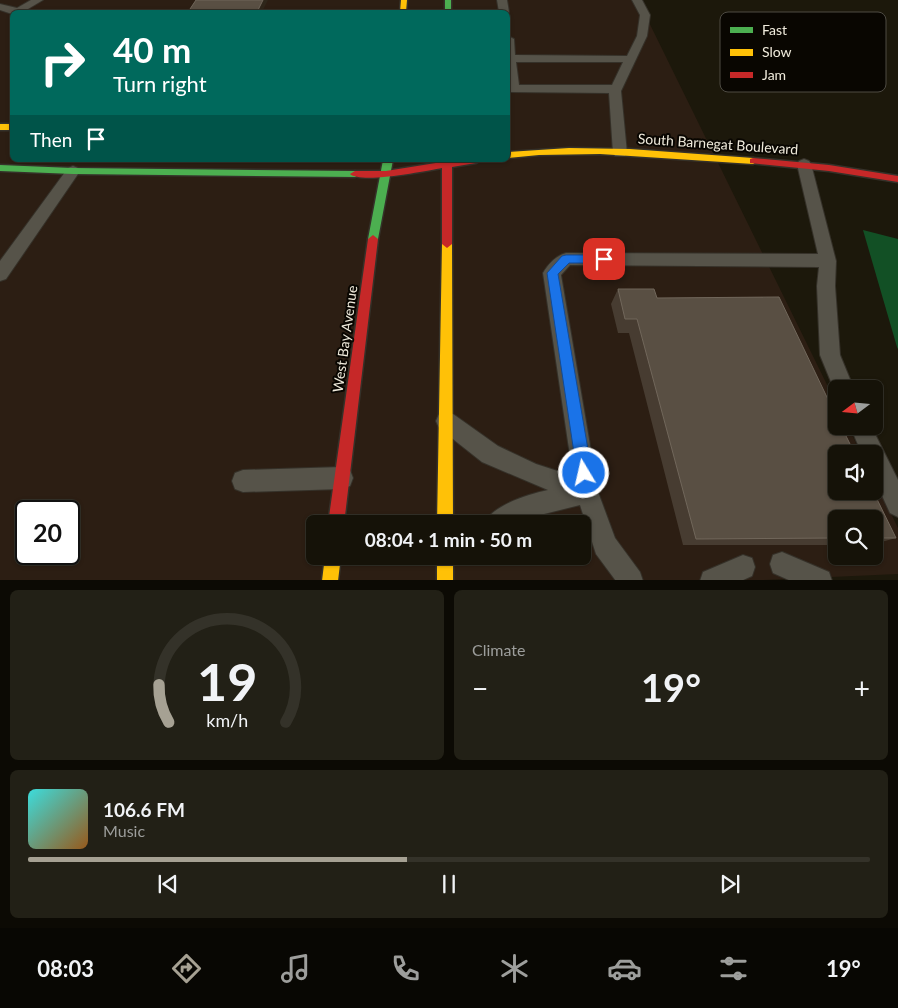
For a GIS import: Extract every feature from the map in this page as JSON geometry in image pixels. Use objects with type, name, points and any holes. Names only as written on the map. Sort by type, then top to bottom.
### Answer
[{"type":"street","name":"South Barnegat Boulevard","points":[[510,146],[536,151],[620,153],[804,164],[898,179]]},
{"type":"street","name":"South Barnegat Boulevard","points":[[510,155],[536,151]]},
{"type":"street","name":"West Bay Avenue","points":[[337,515],[374,234],[388,162]]},
{"type":"street","points":[[0,168],[73,171],[386,174],[447,162],[445,515]]},
{"type":"street","points":[[330,580],[331,565]]},
{"type":"lane","points":[[20,10],[38,0]]},
{"type":"lane","points":[[620,153],[614,91],[642,36],[645,15],[637,0]]},
{"type":"lane","points":[[616,88],[513,89],[510,58],[630,59]]},
{"type":"lane","points":[[804,164],[828,261],[826,286],[830,355],[840,380]]},
{"type":"lane","points":[[0,274],[73,171]]},
{"type":"lane","points":[[632,580],[605,545],[587,492],[552,273],[566,259],[828,261]]},
{"type":"lane","points":[[446,421],[490,454],[534,474],[587,492]]},
{"type":"lane","points":[[883,473],[898,505]]},
{"type":"lane","points":[[243,481],[342,478]]},
{"type":"lane","points":[[512,515],[528,506],[587,492]]},
{"type":"lane","points":[[782,564],[820,580]]},
{"type":"lane","points":[[712,580],[743,567]]},
{"type":"shaded area","points":[[0,0],[638,0],[828,387],[828,435],[852,435],[857,445],[828,445],[828,500],[883,500],[883,497],[898,528],[898,574],[764,580],[0,580]]},
{"type":"green space","points":[[863,230],[898,239],[898,349],[897,347]]},
{"type":"building","points":[[196,0],[263,0],[258,10],[189,10]]},
{"type":"building","points":[[618,289],[654,289],[657,298],[779,297],[828,399],[828,435],[846,435],[850,445],[828,445],[828,500],[877,500],[882,510],[828,510],[828,538],[696,539],[637,319],[625,319]]},
{"type":"building","points":[[883,511],[896,538],[883,538]]},
{"type":"traffic: fast","points":[[448,0],[448,10]]},
{"type":"traffic: fast","points":[[373,239],[388,162]]},
{"type":"traffic: fast","points":[[0,168],[73,171],[355,174]]},
{"type":"traffic: slow","points":[[403,10],[404,0]]},
{"type":"traffic: slow","points":[[0,127],[10,127]]},
{"type":"traffic: slow","points":[[510,155],[539,152],[600,151],[753,161]]},
{"type":"traffic: slow","points":[[445,515],[447,244]]},
{"type":"traffic: slow","points":[[330,580],[332,565]]},
{"type":"traffic: slow","points":[[445,565],[445,580]]},
{"type":"traffic: jam","points":[[753,161],[829,168],[898,179]]},
{"type":"traffic: jam","points":[[447,162],[447,244]]},
{"type":"traffic: jam","points":[[355,174],[386,174],[463,162]]},
{"type":"traffic: jam","points":[[337,515],[373,239]]},
{"type":"route","points":[[584,473],[552,273],[566,259],[604,259]]}]
